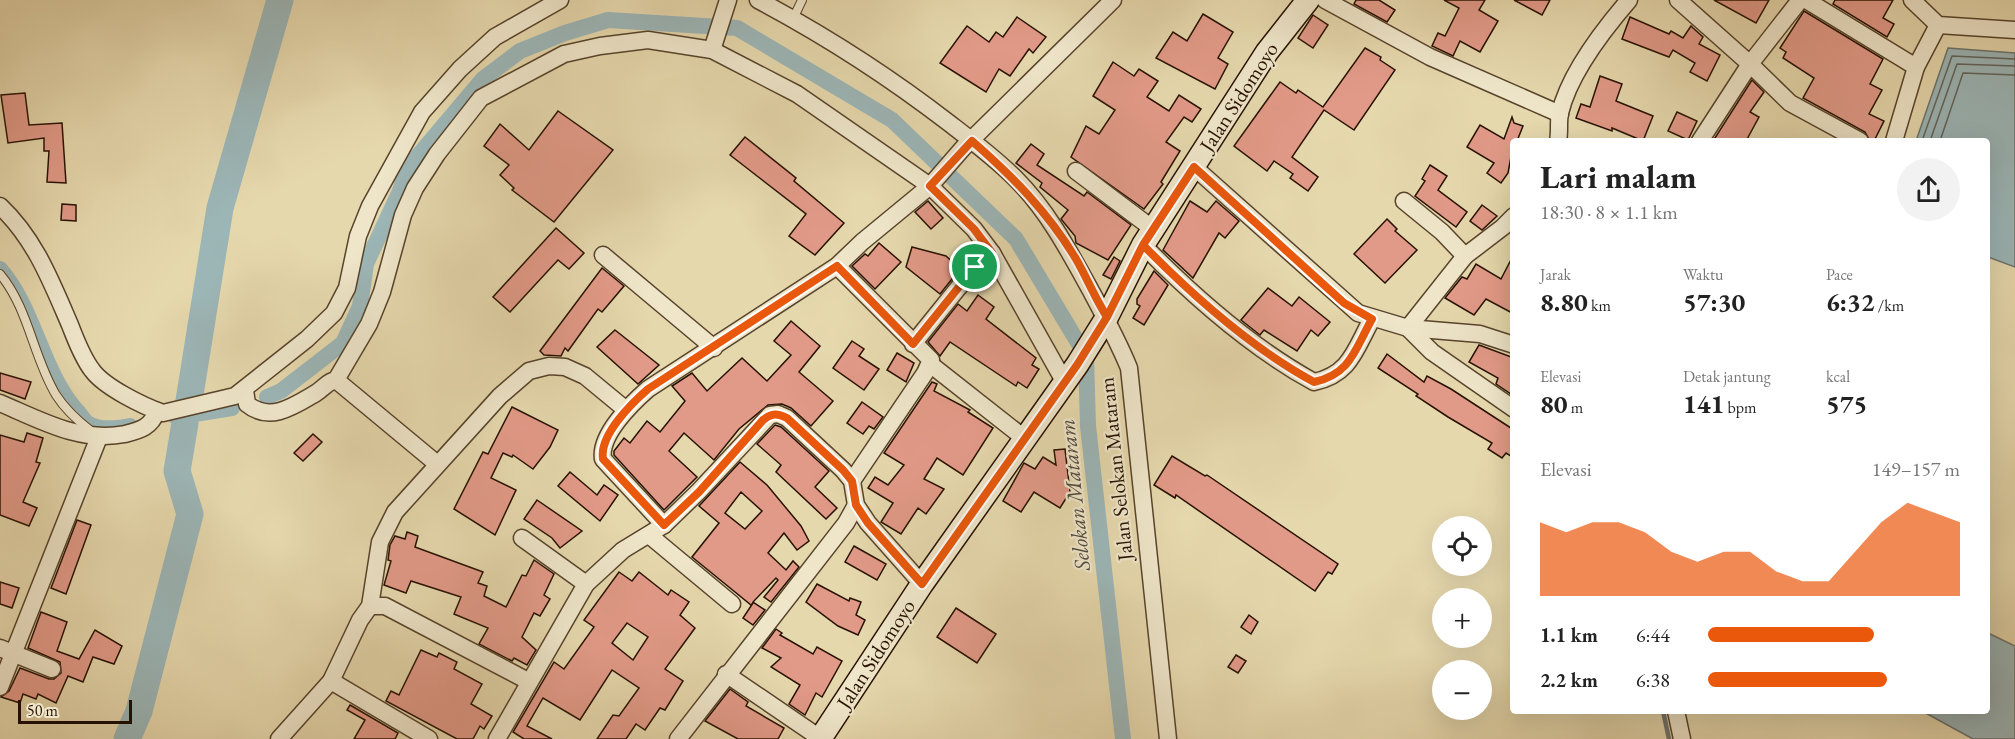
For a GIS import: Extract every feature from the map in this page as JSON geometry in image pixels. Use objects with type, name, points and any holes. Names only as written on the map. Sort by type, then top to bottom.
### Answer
[{"type":"main road","name":"Jalan Sidomoyo","points":[[820,739],[922,584],[1107,317],[1148,237],[1267,52],[1308,0]]},
{"type":"street","points":[[0,403],[68,432],[99,437],[146,428],[160,412],[240,393],[334,314],[347,288],[358,236],[369,206],[422,112],[460,69],[495,37],[560,0]]},
{"type":"street","points":[[715,42],[728,0]]},
{"type":"street","name":"Jalan Selokan Mataram","points":[[758,0],[844,47],[897,82],[967,144],[1015,178],[1051,221],[1076,260],[1107,317],[1129,368],[1168,739]]},
{"type":"street","points":[[664,525],[603,459],[603,449],[625,409],[648,389],[837,266],[862,242],[930,186],[967,144],[1113,0]]},
{"type":"street","points":[[1325,0],[1430,57],[1560,114]]},
{"type":"street","points":[[1558,138],[1560,114],[1586,58],[1629,0]]},
{"type":"street","points":[[1678,0],[1790,103],[1854,138]]},
{"type":"street","points":[[1702,138],[1750,64],[1800,0]]},
{"type":"street","points":[[1806,0],[1916,67]]},
{"type":"street","points":[[1912,0],[1938,25],[2015,30]]},
{"type":"street","points":[[1895,138],[1916,67],[1938,25]]},
{"type":"street","points":[[336,380],[369,324],[382,292],[403,215],[415,188],[437,154],[481,98],[564,54],[600,46],[648,40],[715,42],[797,94],[930,186],[974,229],[992,253],[1070,373]]},
{"type":"street","points":[[1194,167],[1344,303],[1372,319],[1408,328],[1480,334],[1510,344]]},
{"type":"street","points":[[1076,171],[1148,237],[1174,276],[1224,319],[1314,382],[1328,379],[1344,370],[1372,319]]},
{"type":"street","points":[[1404,201],[1442,232],[1465,256]]},
{"type":"street","points":[[0,206],[26,234],[40,257],[92,371],[104,382],[160,412]]},
{"type":"street","points":[[1408,328],[1465,256],[1510,220]]},
{"type":"street","points":[[913,344],[975,267],[992,253]]},
{"type":"street","points":[[603,255],[714,348]]},
{"type":"street","points":[[837,266],[913,344],[929,357],[930,364],[852,481]]},
{"type":"street","points":[[1408,328],[1432,352],[1510,406]]},
{"type":"street","points":[[930,364],[1024,438]]},
{"type":"street","points":[[279,739],[331,681],[360,620],[370,606],[380,542],[395,512],[436,463],[500,396],[529,371],[549,366],[565,367],[585,376],[625,409]]},
{"type":"street","points":[[240,393],[256,412],[267,415],[278,413],[315,393],[330,381],[336,380],[436,463]]},
{"type":"street","points":[[497,739],[528,681],[586,584],[623,550],[664,525],[699,492],[770,415],[778,414],[787,418],[837,462],[852,481],[856,505],[868,523],[922,584]]},
{"type":"street","points":[[0,687],[6,651],[99,437]]},
{"type":"street","points":[[678,739],[726,674],[846,523],[856,505]]},
{"type":"street","points":[[650,535],[732,604]]},
{"type":"street","points":[[522,538],[586,584]]},
{"type":"street","points":[[370,606],[385,606],[528,681]]},
{"type":"street","points":[[6,651],[52,669]]},
{"type":"street","points":[[726,674],[820,739]]},
{"type":"street","points":[[331,681],[429,739]]},
{"type":"street","points":[[1677,714],[1682,739]]},
{"type":"lane","points":[[793,19],[802,0]]},
{"type":"lane","points":[[0,274],[20,306],[44,370],[57,397],[76,420],[99,437]]},
{"type":"water","points":[[1948,48],[2015,53],[2015,267],[1990,258],[1990,138],[1917,138]]},
{"type":"water","points":[[1990,634],[2015,646],[2015,739],[1973,739],[1927,714],[1990,714]]},
{"type":"building","points":[[1356,0],[1379,0],[1395,10],[1387,22],[1354,4]]},
{"type":"building","points":[[1444,0],[1485,0],[1479,10],[1498,21],[1480,52],[1460,41],[1453,56],[1432,46],[1438,33],[1445,36],[1459,8]]},
{"type":"building","points":[[1514,0],[1550,0],[1542,15]]},
{"type":"building","points":[[1714,0],[1769,0],[1756,23]]},
{"type":"building","points":[[1835,0],[1893,0],[1883,18],[1894,24],[1887,37],[1833,4]]},
{"type":"building","points":[[1804,11],[1883,59],[1870,84],[1882,90],[1869,114],[1884,121],[1876,138],[1868,138],[1865,132],[1803,98],[1814,78],[1783,58],[1786,52],[1780,48]]},
{"type":"building","points":[[1203,14],[1233,32],[1218,58],[1228,64],[1215,89],[1156,58],[1173,32],[1187,41]]},
{"type":"building","points":[[1313,15],[1328,25],[1313,48],[1298,38]]},
{"type":"building","points":[[1017,17],[1046,37],[1033,53],[1029,49],[1010,76],[999,69],[986,92],[940,63],[967,26],[989,42],[996,32],[1003,37]]},
{"type":"building","points":[[1630,17],[1669,34],[1671,31],[1683,38],[1691,26],[1703,37],[1699,44],[1720,55],[1707,81],[1690,72],[1695,63],[1673,50],[1669,57],[1622,39]]},
{"type":"building","points":[[1365,48],[1381,57],[1380,60],[1395,70],[1354,130],[1324,110],[1292,157],[1318,177],[1308,191],[1290,178],[1293,174],[1274,161],[1267,171],[1234,146],[1280,82],[1296,93],[1298,90],[1323,107]]},
{"type":"building","points":[[1113,62],[1134,76],[1139,69],[1158,81],[1147,97],[1169,111],[1179,95],[1201,109],[1192,122],[1184,117],[1166,142],[1180,151],[1161,182],[1163,184],[1144,209],[1071,157],[1086,126],[1099,134],[1115,110],[1093,96]]},
{"type":"building","points":[[1600,76],[1622,84],[1616,101],[1653,116],[1644,138],[1636,138],[1612,128],[1612,131],[1576,118],[1581,104],[1590,107]]},
{"type":"building","points":[[1752,80],[1764,92],[1750,112],[1759,117],[1748,138],[1715,138]]},
{"type":"building","points":[[25,93],[29,125],[62,123],[66,183],[47,182],[49,151],[44,151],[44,138],[8,143],[1,95]]},
{"type":"building","points":[[558,111],[613,150],[554,222],[512,190],[514,188],[500,175],[509,165],[484,146],[500,124],[529,150]]},
{"type":"building","points":[[1677,112],[1697,121],[1689,138],[1668,131]]},
{"type":"building","points":[[1512,117],[1514,123],[1523,126],[1518,138],[1510,138],[1508,173],[1501,183],[1487,173],[1494,163],[1467,147],[1480,125],[1504,139]]},
{"type":"building","points":[[745,137],[796,178],[794,181],[844,223],[815,255],[789,236],[806,214],[730,155]]},
{"type":"building","points":[[1031,144],[1044,154],[1037,165],[1084,196],[1087,192],[1131,225],[1108,260],[1076,243],[1075,236],[1061,219],[1068,210],[1040,187],[1042,183],[1016,163]]},
{"type":"building","points":[[1430,165],[1447,176],[1438,190],[1467,212],[1456,227],[1415,196],[1425,181],[1422,179]]},
{"type":"building","points":[[928,201],[943,218],[931,229],[915,212]]},
{"type":"building","points":[[1190,201],[1207,212],[1216,201],[1239,221],[1225,238],[1219,233],[1193,278],[1163,250]]},
{"type":"building","points":[[62,204],[76,205],[76,221],[61,220]]},
{"type":"building","points":[[1482,205],[1497,216],[1482,230],[1470,221]]},
{"type":"building","points":[[1387,219],[1397,229],[1395,231],[1417,250],[1385,283],[1354,254]]},
{"type":"building","points":[[556,228],[584,253],[569,269],[558,260],[510,312],[493,297]]},
{"type":"building","points":[[879,243],[901,262],[875,289],[852,266],[865,254],[868,256]]},
{"type":"building","points":[[912,247],[946,256],[960,269],[940,294],[906,267]]},
{"type":"building","points":[[1114,257],[1120,261],[1111,279],[1103,275]]},
{"type":"building","points":[[1510,262],[1510,312],[1486,299],[1474,315],[1445,298],[1462,277],[1467,279],[1476,264],[1501,279]]},
{"type":"building","points":[[602,268],[624,286],[602,312],[598,309],[568,351],[565,348],[561,356],[544,355],[540,351]]},
{"type":"building","points":[[1154,271],[1168,285],[1144,325],[1133,318],[1140,306],[1137,304],[1137,299]]},
{"type":"building","points":[[1268,288],[1292,306],[1299,297],[1330,322],[1318,336],[1311,330],[1297,351],[1264,330],[1260,335],[1241,320]]},
{"type":"building","points":[[978,295],[994,307],[986,319],[1036,358],[1032,365],[1039,369],[1027,388],[1018,382],[1016,386],[950,342],[940,356],[928,342],[958,304],[967,311]]},
{"type":"building","points":[[791,321],[820,346],[799,372],[833,401],[811,426],[791,408],[782,404],[768,405],[739,429],[714,460],[684,433],[669,451],[697,477],[664,510],[614,455],[614,451],[624,438],[630,443],[647,421],[660,432],[685,401],[672,386],[692,373],[707,391],[742,358],[767,381],[791,355],[774,341]]},
{"type":"building","points":[[615,330],[659,365],[638,384],[597,347]]},
{"type":"building","points":[[852,341],[864,349],[859,356],[879,369],[864,390],[833,368]]},
{"type":"building","points":[[1479,345],[1510,357],[1510,393],[1496,384],[1498,378],[1469,362]]},
{"type":"building","points":[[897,353],[914,363],[906,382],[887,370]]},
{"type":"building","points":[[1387,354],[1424,382],[1427,376],[1510,427],[1510,456],[1506,453],[1502,458],[1488,449],[1492,443],[1416,396],[1418,394],[1378,368]]},
{"type":"building","points":[[0,373],[31,382],[25,399],[0,390]]},
{"type":"building","points":[[932,382],[937,384],[934,391],[970,410],[968,412],[993,428],[963,475],[937,458],[924,479],[944,489],[926,514],[918,508],[901,534],[881,522],[893,503],[868,488],[875,477],[888,485],[904,465],[884,453]]},
{"type":"building","points":[[862,402],[883,417],[874,429],[869,426],[863,434],[847,423]]},
{"type":"building","points":[[512,407],[558,430],[550,447],[533,469],[513,455],[512,457],[503,453],[491,478],[516,490],[495,535],[454,509],[483,452],[488,454]]},
{"type":"building","points":[[775,425],[781,427],[829,471],[815,487],[837,508],[826,519],[776,472],[781,465],[757,444]]},
{"type":"building","points":[[27,433],[43,438],[36,462],[40,463],[23,502],[37,508],[29,526],[0,515],[0,435],[24,442]]},
{"type":"building","points":[[313,434],[322,442],[303,461],[294,453]]},
{"type":"building","points":[[1065,449],[1070,492],[1060,508],[1034,492],[1021,512],[1003,501],[1024,463],[1035,469],[1043,457],[1056,465],[1054,450]]},
{"type":"building","points":[[1172,456],[1205,476],[1207,475],[1338,564],[1332,574],[1328,572],[1315,591],[1176,495],[1175,498],[1154,485]]},
{"type":"building","points":[[740,462],[767,485],[801,526],[809,541],[797,550],[784,533],[768,553],[786,570],[793,561],[799,567],[771,602],[764,597],[778,580],[776,578],[753,602],[765,610],[753,625],[743,618],[753,603],[751,605],[692,557],[719,523],[699,506]],"holes":[[[741,492],[762,511],[745,529],[725,513]]]},
{"type":"building","points":[[570,472],[597,495],[604,485],[618,495],[600,521],[558,486]]},
{"type":"building","points":[[537,500],[582,531],[560,548],[552,538],[524,519]]},
{"type":"building","points":[[77,520],[91,525],[66,594],[51,588]]},
{"type":"building","points":[[407,532],[418,536],[415,547],[483,572],[478,583],[487,586],[484,596],[506,607],[522,575],[526,576],[534,560],[554,574],[544,595],[550,599],[540,616],[534,613],[522,637],[536,650],[527,665],[514,658],[512,661],[479,644],[488,628],[454,614],[461,597],[411,581],[406,593],[384,585],[391,561],[388,560],[390,545],[395,536],[405,539]]},
{"type":"building","points":[[854,546],[886,564],[877,580],[845,562]]},
{"type":"building","points":[[619,572],[632,581],[639,572],[668,595],[671,590],[689,602],[680,615],[695,628],[665,669],[683,681],[665,710],[660,708],[645,730],[636,724],[626,739],[597,739],[613,715],[619,716],[639,688],[612,670],[580,720],[543,698],[527,726],[552,739],[524,739],[513,732],[554,662],[564,669],[594,627],[584,620]],"holes":[[[627,623],[648,637],[633,660],[612,643]]]},
{"type":"building","points":[[0,582],[19,588],[12,608],[0,604]]},
{"type":"building","points":[[817,584],[849,601],[850,598],[861,602],[856,615],[865,620],[858,635],[838,626],[806,602]]},
{"type":"building","points":[[956,608],[996,634],[977,663],[937,637]]},
{"type":"building","points":[[41,612],[67,622],[57,651],[79,659],[95,630],[122,646],[114,664],[93,657],[83,682],[68,676],[56,703],[38,694],[36,699],[23,694],[20,703],[1,697],[9,691],[20,668],[49,679],[54,679],[61,673],[60,662],[28,648]]},
{"type":"building","points":[[1249,615],[1258,622],[1251,634],[1241,627]]},
{"type":"building","points":[[776,629],[782,633],[780,635],[813,654],[817,647],[842,661],[822,697],[816,693],[805,715],[789,704],[800,685],[771,667],[781,658],[762,648]]},
{"type":"building","points":[[421,650],[437,657],[439,653],[457,662],[454,669],[482,684],[471,704],[492,716],[484,729],[480,726],[473,739],[457,739],[386,701],[391,691],[399,695]]},
{"type":"building","points":[[1236,655],[1246,661],[1238,673],[1228,667]]},
{"type":"building","points":[[730,689],[748,702],[746,706],[784,728],[778,739],[738,739],[705,721]]},
{"type":"building","points":[[350,705],[398,733],[395,739],[354,739],[365,720],[347,710]]},
{"type":"waterway","points":[[188,407],[220,208],[280,0]]},
{"type":"waterway","name":"Selokan Mataram","points":[[267,397],[281,391],[343,343],[360,306],[366,264],[400,191],[406,170],[483,79],[520,51],[565,33],[608,20],[737,28],[892,120],[1016,239],[1086,356],[1088,426],[1123,739]]},
{"type":"waterway","name":"Selokan Mataram","points":[[0,269],[22,302],[65,395],[84,420],[98,428],[130,426]]},
{"type":"waterway","name":"Selokan Mataram","points":[[176,417],[232,408]]},
{"type":"waterway","points":[[127,739],[139,711],[190,514],[177,471],[185,423]]},
{"type":"waterway","points":[[1664,714],[1669,739]]},
{"type":"route","points":[[975,267],[913,344],[837,266],[648,389],[625,409],[603,449],[603,459],[664,525],[699,492],[763,420],[770,415],[778,414],[787,418],[837,462],[852,481],[856,505],[868,523],[894,549],[922,584],[1077,365],[1107,317],[1143,245],[1174,276],[1224,319],[1299,374],[1314,382],[1328,379],[1344,370],[1372,319],[1344,303],[1194,167],[1143,245],[1107,317],[1076,260],[1051,221],[1015,178],[972,141],[963,148],[930,186],[974,229],[992,253],[975,267]]}]
